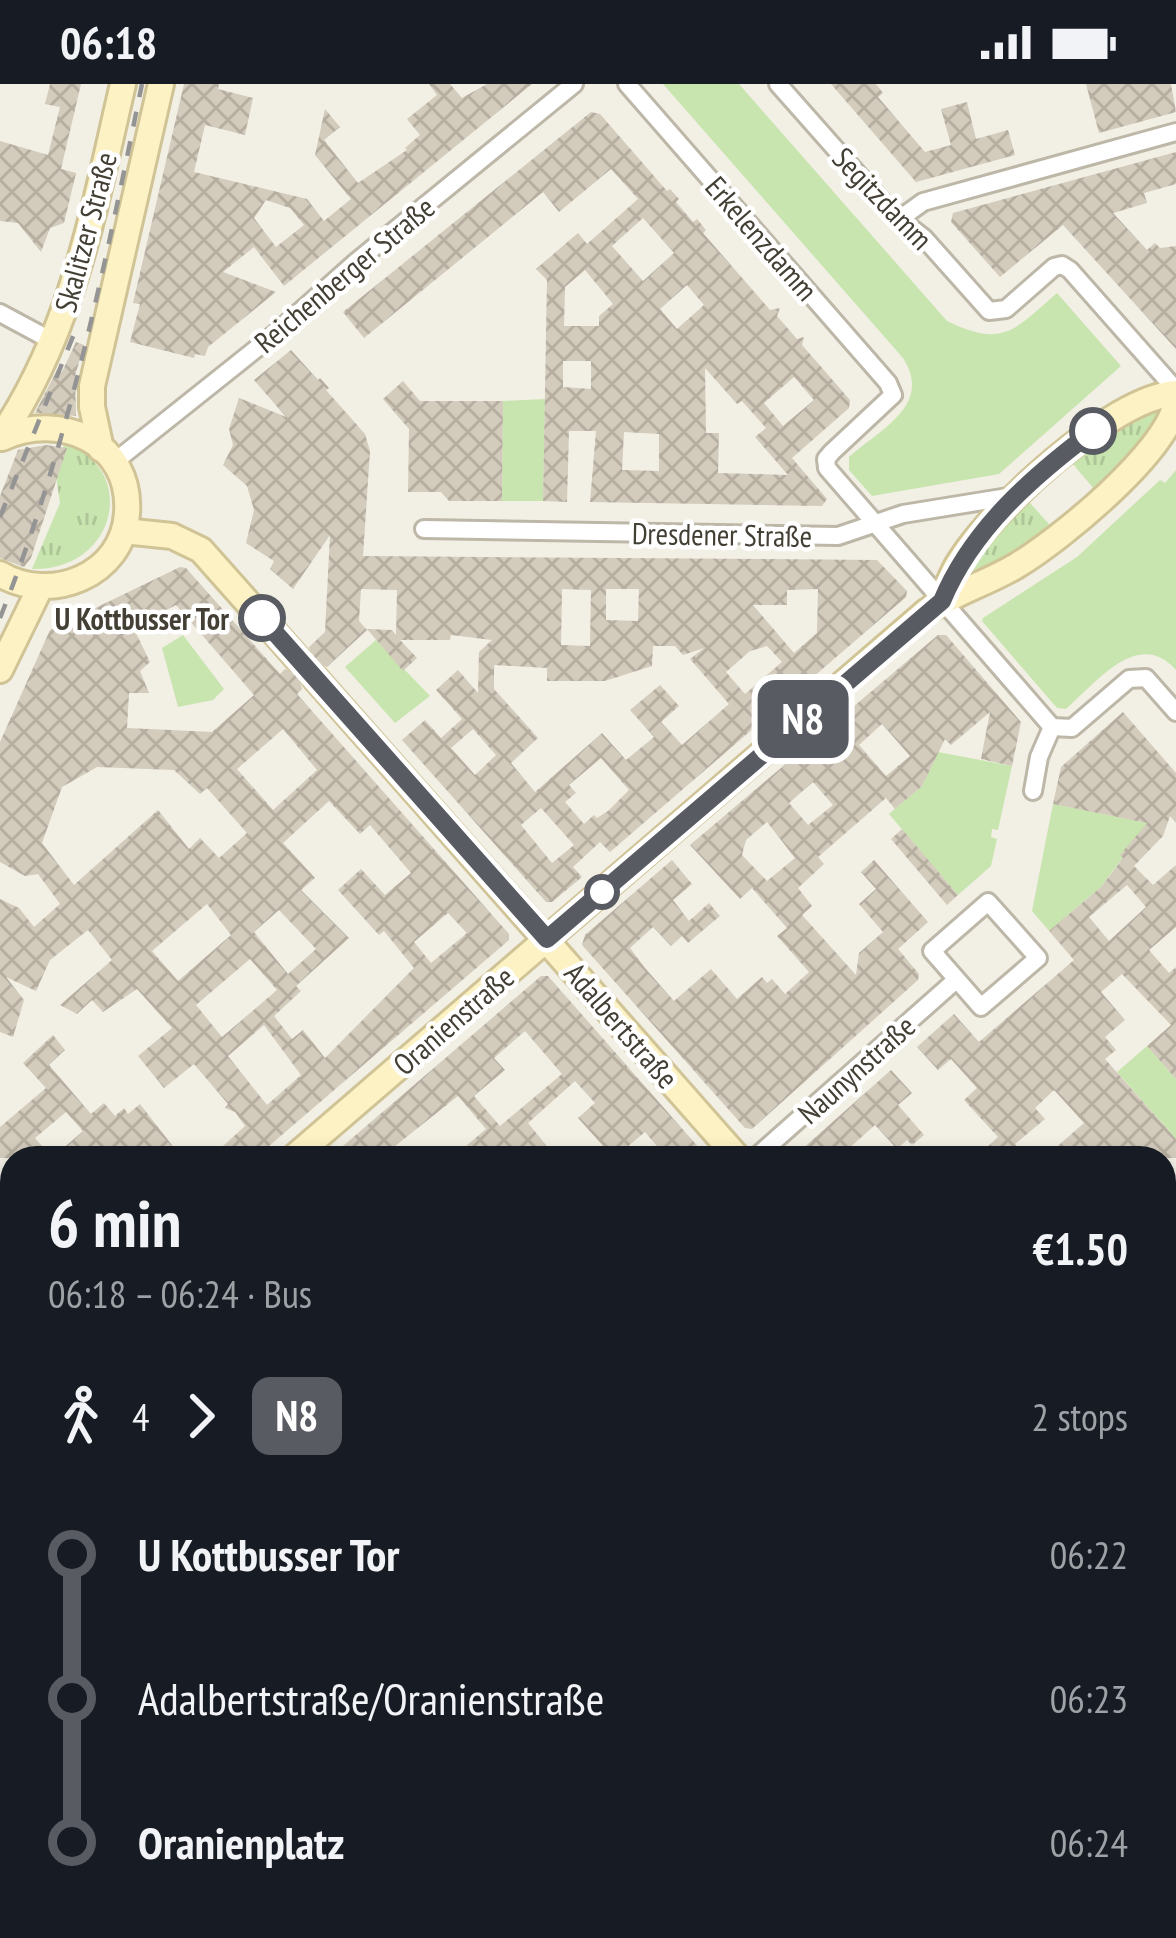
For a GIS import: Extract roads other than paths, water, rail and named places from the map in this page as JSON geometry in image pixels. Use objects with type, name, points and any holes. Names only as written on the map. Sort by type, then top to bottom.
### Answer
[{"type":"street","name":"Skalitzer Straße","points":[[0,438],[31,390],[78,276],[123,84]]},
{"type":"street","name":"Skalitzer Straße","points":[[124,531],[127,502],[93,418],[92,386],[161,84]]},
{"type":"street","name":"Reichenberger Straße","points":[[107,456],[290,318],[574,84]]},
{"type":"street","name":"Erkelenzdamm","points":[[627,84],[888,382],[893,395],[825,462],[876,523]]},
{"type":"street","name":"Segitzdamm","points":[[778,84],[989,310],[1006,308],[1054,267],[1070,269],[1176,391]]},
{"type":"street","points":[[901,218],[923,202],[1176,132]]},
{"type":"street","points":[[78,276],[115,286]]},
{"type":"street","points":[[0,313],[53,342]]},
{"type":"street","name":"Oranienstraße","points":[[942,601],[957,566],[1016,496],[1116,416],[1154,394],[1176,391]]},
{"type":"street","name":"Oranienstraße","points":[[307,1146],[942,601],[1019,564],[1079,519],[1142,456],[1173,416],[1176,403]]},
{"type":"street","points":[[0,438],[33,426],[60,427],[78,432],[107,456]]},
{"type":"street","name":"Dresdener Straße","points":[[424,529],[838,536],[903,514],[1016,496]]},
{"type":"street","points":[[876,523],[1052,727],[1072,728],[1129,680],[1145,678],[1176,712]]},
{"type":"street","points":[[0,574],[39,590],[67,585],[90,574],[110,555],[124,531],[172,536],[202,550],[297,658]]},
{"type":"street","points":[[0,670],[39,590]]},
{"type":"street","name":"Adalbertstraße","points":[[315,678],[728,1146]]},
{"type":"street","points":[[1033,791],[1052,727]]},
{"type":"street","points":[[988,902],[1038,958],[981,1006],[956,980],[932,951],[988,902]]},
{"type":"street","name":"Naunynstraße","points":[[769,1146],[956,980]]},
{"type":"railway","points":[[0,618],[65,421],[142,84]]},
{"type":"railway","points":[[0,517],[76,329]]},
{"type":"place","name":"U Kottbusser Tor","points":[[262,618]]}]
